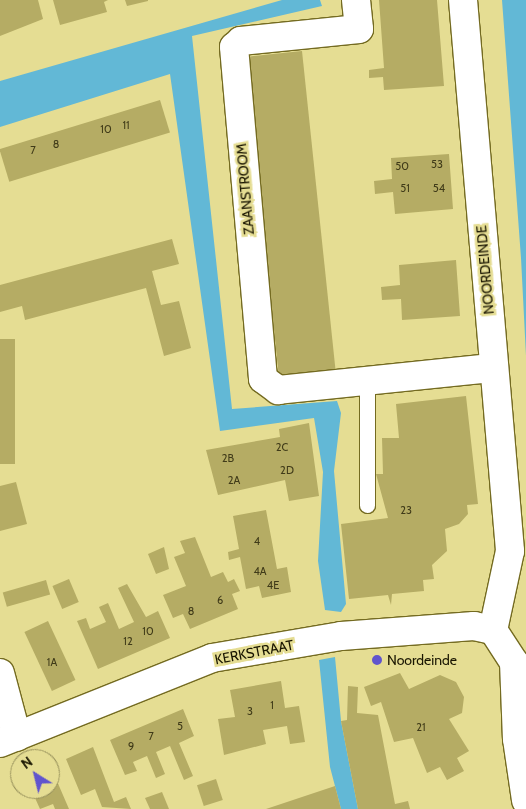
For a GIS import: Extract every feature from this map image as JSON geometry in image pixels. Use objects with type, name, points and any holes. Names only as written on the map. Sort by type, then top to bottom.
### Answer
[{"type":"street","name":"ZAANSTROOM","points":[[356,0],[359,29],[241,41],[232,54],[263,379],[278,390],[492,368]]},
{"type":"street","name":"NOORDEINDE","points":[[463,0],[492,368],[510,551],[493,630]]},
{"type":"street","name":"KERKSTRAAT","points":[[8,740],[212,658],[341,636],[474,626],[493,630]]},
{"type":"street","points":[[493,630],[514,662],[517,739],[526,800]]},
{"type":"street","points":[[0,673],[8,740]]},
{"type":"lane","points":[[356,382],[367,505]]},
{"type":"water","points":[[282,0],[320,0],[322,6],[192,36],[232,409],[337,401],[341,413],[334,471],[346,604],[341,612],[325,610],[318,561],[323,472],[314,418],[220,431],[170,74],[0,127],[0,81]]},
{"type":"water","points":[[502,0],[526,0],[526,356],[521,258]]},
{"type":"water","points":[[335,657],[341,721],[358,809],[341,809],[330,767],[319,660]]},
{"type":"building","points":[[0,0],[38,0],[43,19],[0,36]]},
{"type":"building","points":[[53,0],[108,0],[104,2],[107,12],[60,25]]},
{"type":"building","points":[[125,0],[148,0],[148,1],[127,6]]},
{"type":"building","points":[[379,0],[437,0],[444,86],[384,90],[383,77],[369,78],[369,70],[384,68]]},
{"type":"building","points":[[302,51],[336,371],[279,377],[245,57]]},
{"type":"building","points":[[160,100],[170,133],[9,182],[0,149]]},
{"type":"building","points":[[449,154],[453,209],[395,214],[393,192],[375,194],[374,181],[392,179],[391,158]]},
{"type":"building","points":[[172,239],[179,264],[152,271],[161,305],[179,301],[191,348],[164,356],[146,288],[25,320],[22,306],[0,312],[0,285]]},
{"type":"building","points":[[456,260],[460,316],[402,320],[401,299],[382,300],[381,287],[400,285],[399,265]]},
{"type":"building","points":[[0,339],[15,339],[15,464],[0,464]]},
{"type":"building","points":[[466,396],[478,504],[467,505],[468,514],[459,524],[445,529],[447,551],[432,565],[434,579],[423,580],[424,591],[392,594],[391,605],[388,595],[349,599],[341,524],[388,518],[376,474],[383,474],[382,438],[399,438],[396,404]]},
{"type":"building","points":[[309,423],[319,496],[289,501],[285,480],[218,495],[206,450],[280,437],[279,429]]},
{"type":"building","points":[[16,482],[27,524],[0,531],[0,486]]},
{"type":"building","points":[[266,510],[277,569],[287,567],[291,592],[262,598],[259,586],[246,589],[240,557],[229,560],[228,552],[239,549],[233,516]]},
{"type":"building","points":[[195,537],[211,577],[223,572],[228,582],[234,579],[240,591],[232,594],[238,609],[190,629],[183,614],[173,618],[163,595],[186,586],[174,557],[185,553],[180,541]]},
{"type":"building","points":[[164,547],[169,569],[156,574],[148,554]]},
{"type":"building","points":[[69,579],[79,602],[62,609],[52,586]]},
{"type":"building","points":[[46,580],[50,594],[7,607],[3,592]]},
{"type":"building","points":[[127,584],[146,617],[158,611],[170,638],[98,669],[77,621],[86,618],[90,629],[106,622],[99,607],[108,603],[119,629],[134,622],[118,588]]},
{"type":"building","points":[[48,621],[75,680],[52,691],[24,632]]},
{"type":"building","points":[[400,673],[409,689],[440,675],[456,682],[464,697],[462,713],[449,719],[469,751],[457,758],[464,771],[447,780],[440,767],[427,773],[413,738],[394,742],[381,702],[371,706],[364,687]]},
{"type":"building","points":[[281,681],[285,708],[299,706],[305,742],[290,744],[287,726],[263,730],[266,744],[224,755],[218,719],[235,717],[230,690]]},
{"type":"building","points":[[348,686],[358,687],[357,713],[378,715],[395,804],[408,801],[410,809],[358,809],[341,721],[347,720]]},
{"type":"building","points":[[183,709],[194,736],[179,743],[193,776],[184,780],[170,746],[156,752],[165,774],[156,778],[147,756],[133,762],[137,771],[125,775],[110,740]]},
{"type":"building","points":[[93,747],[114,802],[126,797],[131,809],[102,807],[95,789],[81,795],[66,759]]},
{"type":"building","points":[[216,779],[223,800],[204,806],[197,785]]},
{"type":"building","points":[[335,786],[341,809],[266,809]]},
{"type":"building","points":[[60,788],[69,809],[55,809],[53,804],[40,809],[36,799],[60,799]]},
{"type":"building","points":[[162,792],[169,809],[150,809],[145,798]]},
{"type":"place","name":"Noordeinde","points":[[377,660]]}]
